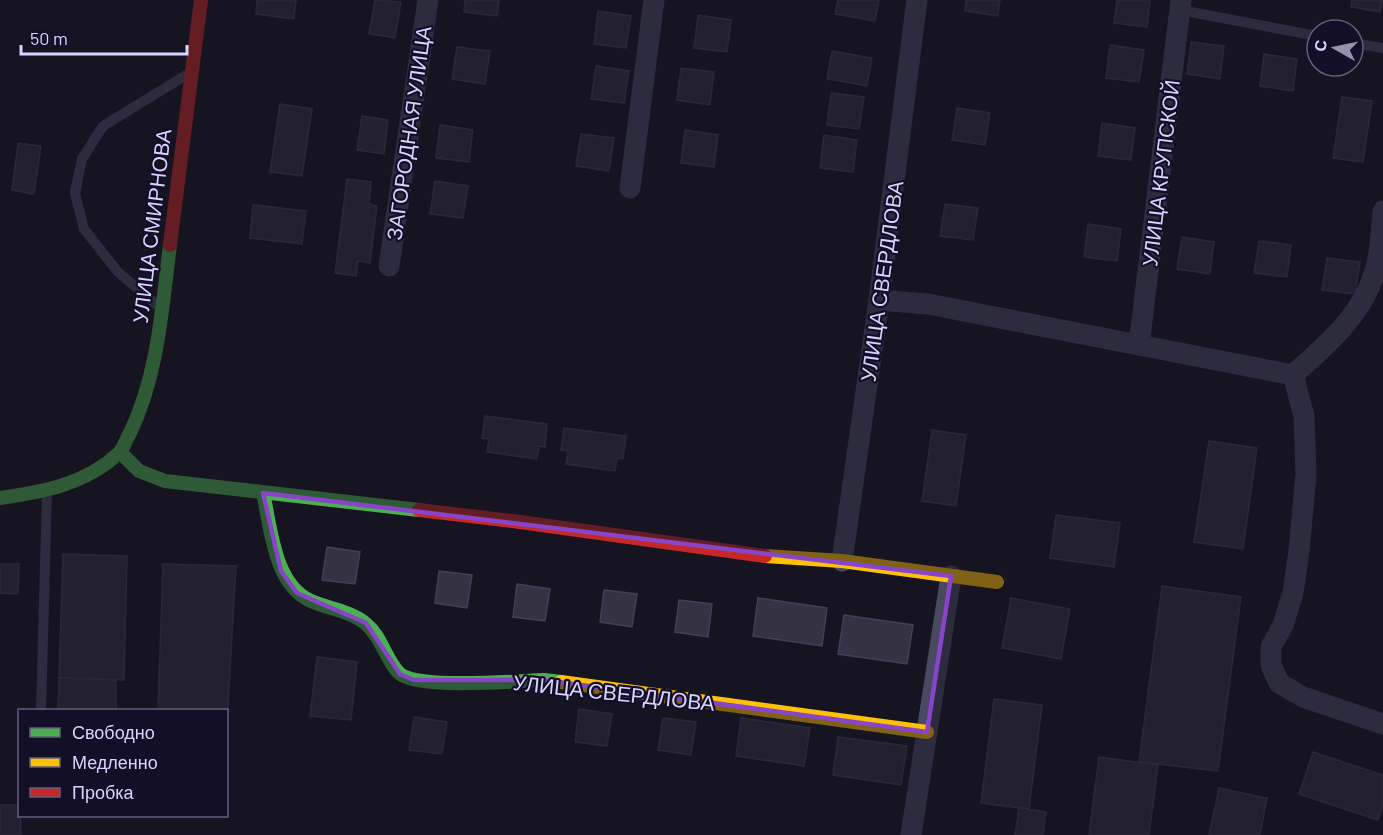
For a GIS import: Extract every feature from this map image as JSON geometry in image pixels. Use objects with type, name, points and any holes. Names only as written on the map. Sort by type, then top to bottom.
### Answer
[{"type":"street","name":"УЛИЦА СМИРНОВА","points":[[120,452],[141,410],[153,364],[201,0]]},
{"type":"street","name":"ЗАГОРОДНАЯ УЛИЦА","points":[[388,266],[428,0]]},
{"type":"street","points":[[630,189],[654,0]]},
{"type":"street","name":"УЛИЦА СВЕРДЛОВА","points":[[842,561],[879,300],[917,0]]},
{"type":"street","name":"УЛИЦА КРУПСКОЙ","points":[[1138,345],[1180,5]]},
{"type":"street","points":[[1293,375],[1334,336],[1361,305],[1375,270],[1383,210]]},
{"type":"street","points":[[879,300],[928,304],[1293,375]]},
{"type":"street","points":[[1293,375],[1304,416],[1306,474],[1293,593],[1283,625],[1271,646],[1271,665],[1279,683],[1302,697],[1383,724]]},
{"type":"street","points":[[0,498],[47,491],[83,478],[120,452],[139,471],[165,481],[520,522],[772,557],[842,561],[997,582]]},
{"type":"street","name":"УЛИЦА СВЕРДЛОВА","points":[[263,493],[281,571],[297,593],[311,601],[350,614],[366,623],[378,636],[400,674],[414,680],[434,683],[544,680],[927,732]]},
{"type":"street","points":[[911,835],[951,576]]},
{"type":"lane","points":[[1180,5],[1305,33]]},
{"type":"lane","points":[[1365,45],[1383,48]]},
{"type":"lane","points":[[162,309],[118,272],[84,229],[75,193],[82,159],[103,126],[192,72]]},
{"type":"lane","points":[[41,709],[47,491]]},
{"type":"highlighted area","points":[[263,493],[951,576],[927,732],[544,680],[414,680],[400,674],[366,623],[297,593],[281,571]]},
{"type":"building","points":[[257,0],[296,0],[294,19],[256,14]]},
{"type":"building","points":[[375,0],[401,2],[395,38],[369,34]]},
{"type":"building","points":[[465,0],[499,0],[497,16],[464,12]]},
{"type":"building","points":[[838,0],[879,0],[875,21],[835,14]]},
{"type":"building","points":[[966,0],[1000,0],[998,16],[965,11]]},
{"type":"building","points":[[1117,0],[1150,0],[1147,27],[1114,23]]},
{"type":"building","points":[[1352,0],[1382,0],[1380,12],[1351,7]]},
{"type":"building","points":[[598,11],[631,16],[626,48],[594,44]]},
{"type":"building","points":[[698,15],[731,20],[727,52],[694,48]]},
{"type":"building","points":[[1191,42],[1224,46],[1220,79],[1187,74]]},
{"type":"building","points":[[1110,45],[1144,50],[1139,82],[1106,78]]},
{"type":"building","points":[[457,47],[490,51],[485,84],[452,79]]},
{"type":"building","points":[[832,51],[872,58],[867,86],[827,79]]},
{"type":"building","points":[[1264,54],[1297,59],[1293,91],[1260,86]]},
{"type":"building","points":[[596,66],[629,71],[624,103],[591,99]]},
{"type":"building","points":[[681,68],[714,72],[710,105],[677,100]]},
{"type":"building","points":[[831,93],[864,97],[859,129],[827,125]]},
{"type":"building","points":[[1342,97],[1372,101],[1363,162],[1333,158]]},
{"type":"building","points":[[280,104],[312,109],[302,176],[270,172]]},
{"type":"building","points":[[957,108],[990,113],[985,145],[952,140]]},
{"type":"building","points":[[362,116],[388,120],[384,154],[357,150]]},
{"type":"building","points":[[1102,123],[1135,128],[1131,160],[1098,156]]},
{"type":"building","points":[[440,125],[473,130],[469,162],[436,158]]},
{"type":"building","points":[[685,130],[718,135],[714,167],[681,163]]},
{"type":"building","points":[[581,134],[614,138],[609,171],[576,166]]},
{"type":"building","points":[[824,135],[857,140],[853,172],[820,168]]},
{"type":"building","points":[[18,143],[41,146],[34,194],[12,190]]},
{"type":"building","points":[[347,179],[371,182],[369,204],[377,206],[370,263],[358,261],[356,276],[335,273]]},
{"type":"building","points":[[435,181],[468,186],[463,218],[430,214]]},
{"type":"building","points":[[945,204],[978,208],[973,240],[940,236]]},
{"type":"building","points":[[253,205],[306,211],[302,244],[250,238]]},
{"type":"building","points":[[1088,224],[1121,229],[1117,261],[1084,257]]},
{"type":"building","points":[[1182,237],[1214,242],[1210,274],[1177,269]]},
{"type":"building","points":[[1259,241],[1291,245],[1287,277],[1254,273]]},
{"type":"building","points":[[1327,258],[1360,262],[1355,294],[1322,290]]},
{"type":"building","points":[[485,416],[547,424],[545,447],[539,446],[537,459],[487,452],[489,439],[482,438]]},
{"type":"building","points":[[564,428],[626,436],[623,459],[617,458],[615,471],[566,464],[568,451],[561,450]]},
{"type":"building","points":[[932,430],[966,435],[956,506],[922,501]]},
{"type":"building","points":[[1209,441],[1257,448],[1243,549],[1194,542]]},
{"type":"building","points":[[1056,515],[1120,523],[1114,567],[1050,558]]},
{"type":"building","points":[[327,547],[360,552],[355,584],[322,580]]},
{"type":"building","points":[[63,554],[127,556],[124,680],[59,678]]},
{"type":"building","points":[[0,564],[19,564],[18,594],[0,593]]},
{"type":"building","points":[[163,564],[236,566],[228,709],[158,709]]},
{"type":"building","points":[[439,571],[472,575],[467,608],[435,603]]},
{"type":"building","points":[[517,584],[550,589],[545,621],[513,617]]},
{"type":"building","points":[[1162,586],[1241,597],[1218,771],[1139,762]]},
{"type":"building","points":[[604,590],[637,594],[632,627],[600,622]]},
{"type":"building","points":[[758,598],[827,608],[822,646],[753,636]]},
{"type":"building","points":[[1011,598],[1070,609],[1061,659],[1002,648]]},
{"type":"building","points":[[679,600],[712,604],[708,637],[675,632]]},
{"type":"building","points":[[844,615],[913,625],[907,664],[838,654]]},
{"type":"building","points":[[317,657],[357,662],[351,720],[310,716]]},
{"type":"building","points":[[59,678],[116,680],[116,709],[58,709]]},
{"type":"building","points":[[994,699],[1042,705],[1029,809],[981,803]]},
{"type":"building","points":[[579,709],[612,714],[607,746],[575,742]]},
{"type":"building","points":[[414,717],[447,722],[442,754],[409,750]]},
{"type":"building","points":[[663,718],[696,722],[691,755],[658,750]]},
{"type":"building","points":[[741,718],[810,728],[804,766],[736,756]]},
{"type":"building","points":[[838,737],[907,746],[901,785],[833,775]]},
{"type":"building","points":[[1313,752],[1383,775],[1383,804],[1378,820],[1299,794]]},
{"type":"building","points":[[1099,757],[1158,765],[1149,835],[1089,835]]},
{"type":"building","points":[[1219,788],[1267,798],[1260,835],[1209,835]]},
{"type":"building","points":[[0,805],[18,805],[21,835],[0,835]]},
{"type":"building","points":[[1019,808],[1046,812],[1043,835],[1015,835]]},
{"type":"traffic: fast","points":[[0,498],[63,485],[93,472],[121,451],[139,411],[153,365],[170,245]]},
{"type":"traffic: fast","points":[[120,452],[139,471],[165,481],[419,510]]},
{"type":"traffic: fast","points":[[263,493],[276,554],[289,582],[311,601],[347,613],[366,624],[376,635],[399,673],[409,678],[446,683],[544,680],[561,682]]},
{"type":"traffic: slow","points":[[765,556],[842,561],[997,582]]},
{"type":"traffic: slow","points":[[561,682],[927,732]]},
{"type":"traffic: jam","points":[[170,245],[201,0]]},
{"type":"traffic: jam","points":[[419,510],[765,556]]}]
